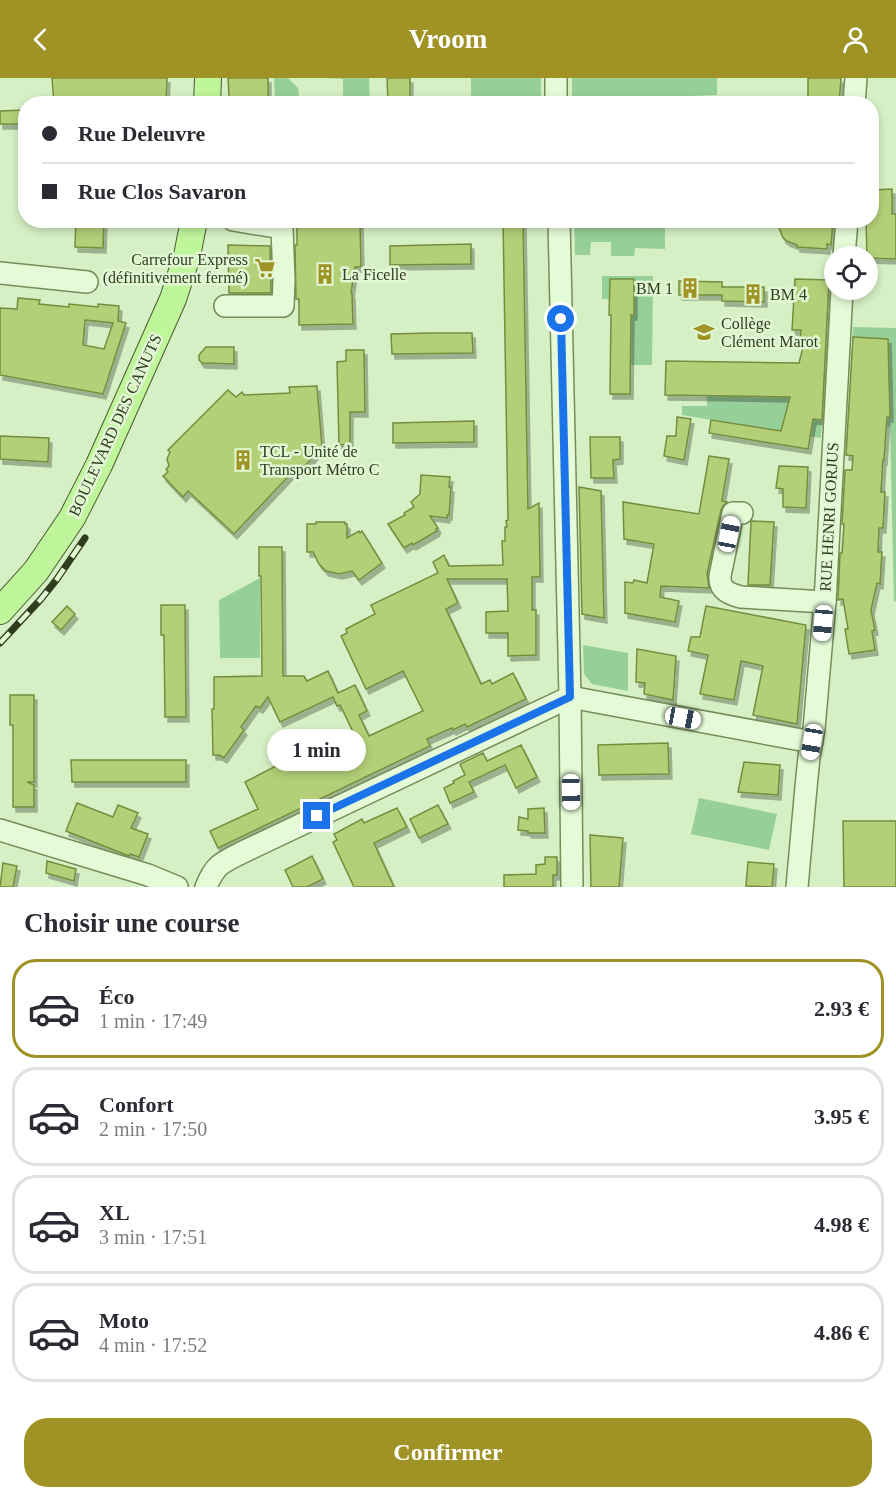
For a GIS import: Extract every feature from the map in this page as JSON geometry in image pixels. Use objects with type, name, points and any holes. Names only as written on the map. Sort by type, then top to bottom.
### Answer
[{"type":"main road","points":[[207,96],[208,78]]},
{"type":"main road","name":"BOULEVARD DES CANUTS","points":[[0,611],[36,571],[72,518],[99,465],[173,299],[187,256],[192,228]]},
{"type":"street","points":[[556,78],[556,96]]},
{"type":"street","points":[[855,96],[856,78]]},
{"type":"street","points":[[225,306],[283,306],[285,280],[282,228]]},
{"type":"street","points":[[559,228],[572,887]]},
{"type":"street","points":[[845,246],[846,228]]},
{"type":"street","points":[[0,273],[87,282]]},
{"type":"street","name":"RUE HENRI GORJUS","points":[[797,887],[825,602],[841,300]]},
{"type":"street","points":[[742,513],[733,513],[720,576],[720,583],[724,590],[741,597],[825,602]]},
{"type":"street","points":[[206,887],[214,870],[221,863],[570,697],[812,742]]},
{"type":"street","points":[[0,830],[148,875],[177,887]]},
{"type":"green space","points":[[274,78],[288,78],[298,88],[299,96],[275,96]]},
{"type":"green space","points":[[327,78],[369,78],[370,96],[343,96],[343,79]]},
{"type":"green space","points":[[471,78],[541,78],[541,96],[471,96]]},
{"type":"green space","points":[[572,78],[717,78],[717,95],[572,96]]},
{"type":"green space","points":[[574,228],[665,228],[665,249],[635,248],[634,256],[611,256],[611,242],[591,242],[590,255],[575,255]]},
{"type":"green space","points":[[602,276],[653,276],[651,365],[631,365],[634,280],[610,279],[610,299],[602,299]]},
{"type":"green space","points":[[853,327],[896,328],[896,601],[894,602],[890,427],[848,424]]},
{"type":"green space","points":[[792,388],[785,415],[822,420],[821,438],[682,415],[682,406],[707,406],[707,396]]},
{"type":"green space","points":[[260,578],[260,658],[220,658],[219,600]]},
{"type":"green space","points":[[583,645],[628,653],[628,691],[592,684],[584,674]]},
{"type":"green space","points":[[699,798],[777,814],[769,850],[691,834]]},
{"type":"building","points":[[52,78],[167,78],[166,96],[53,96]]},
{"type":"building","points":[[228,78],[268,78],[268,96],[229,96]]},
{"type":"building","points":[[387,78],[410,78],[410,96],[388,96]]},
{"type":"building","points":[[808,78],[841,78],[840,96],[808,96]]},
{"type":"building","points":[[18,110],[18,124],[0,124],[0,111]]},
{"type":"building","points":[[892,189],[892,214],[896,214],[896,259],[878,258],[878,246],[867,246],[866,228],[879,228],[879,190]]},
{"type":"building","points":[[76,228],[104,228],[103,248],[75,247]]},
{"type":"building","name":"La Ficelle","points":[[297,228],[360,228],[361,267],[355,267],[351,293],[353,324],[299,325],[299,299],[296,299],[295,245],[297,245]]},
{"type":"building","points":[[503,228],[523,228],[528,509],[539,503],[540,577],[532,577],[532,610],[536,610],[536,655],[508,656],[508,633],[486,633],[486,612],[508,611],[507,579],[447,579],[458,603],[446,609],[481,684],[490,680],[492,684],[513,673],[526,699],[467,727],[465,724],[427,739],[430,746],[218,848],[210,831],[258,809],[245,782],[305,751],[308,757],[320,751],[325,762],[354,747],[350,740],[356,738],[340,705],[337,706],[333,697],[280,722],[268,697],[260,708],[256,706],[241,727],[244,730],[224,758],[213,755],[214,677],[262,676],[259,547],[282,547],[283,676],[304,676],[307,681],[328,671],[338,693],[355,685],[367,711],[359,715],[369,736],[423,711],[403,671],[366,689],[341,636],[347,633],[346,629],[375,614],[371,605],[438,573],[433,562],[444,555],[449,566],[503,565],[502,541],[505,541],[505,527],[507,527],[506,521],[508,520]]},
{"type":"building","points":[[779,228],[832,228],[831,245],[827,244],[824,249],[797,247],[783,238]]},
{"type":"building","points":[[471,244],[471,264],[390,265],[390,246]]},
{"type":"building","points":[[228,245],[270,246],[271,293],[229,293]]},
{"type":"building","points":[[610,279],[634,279],[630,394],[610,394]]},
{"type":"building","points":[[795,279],[824,280],[824,300],[828,300],[822,420],[813,419],[808,449],[709,433],[711,420],[781,431],[790,397],[665,395],[666,361],[799,363],[805,339],[800,339],[801,330],[792,330]]},
{"type":"building","points":[[679,281],[722,282],[722,287],[764,287],[764,302],[722,301],[722,295],[679,295]]},
{"type":"building","points":[[18,298],[40,300],[39,304],[69,307],[69,304],[98,307],[98,304],[119,306],[118,321],[126,323],[103,394],[0,375],[0,308],[17,309]],"holes":[[[85,320],[113,323],[104,349],[83,345]]]},
{"type":"building","points":[[472,333],[473,353],[392,354],[391,334]]},
{"type":"building","points":[[853,337],[888,339],[890,417],[887,417],[881,492],[885,492],[883,528],[879,528],[878,552],[882,552],[880,584],[877,583],[871,610],[875,630],[872,631],[875,650],[849,654],[843,599],[838,600],[844,524],[842,524],[845,470],[852,470],[853,456],[846,455]]},
{"type":"building","points":[[206,347],[234,347],[234,364],[202,363],[199,355]]},
{"type":"building","points":[[346,350],[364,350],[365,412],[350,412],[350,444],[339,445],[337,362],[346,361]]},
{"type":"building","name":"TCL - Unité de Transport Métro C","points":[[317,386],[322,447],[303,468],[299,465],[234,534],[188,491],[183,497],[163,476],[168,472],[167,459],[170,452],[168,450],[228,390],[236,397],[242,392],[244,395],[290,393],[289,387]]},
{"type":"building","points":[[677,417],[691,419],[684,460],[664,456],[667,436],[676,436]]},
{"type":"building","points":[[474,421],[474,442],[393,443],[393,423]]},
{"type":"building","points":[[0,436],[49,438],[48,462],[0,459]]},
{"type":"building","points":[[590,437],[620,437],[620,459],[613,460],[614,478],[591,478]]},
{"type":"building","points":[[709,456],[729,459],[722,501],[727,502],[721,510],[707,574],[709,588],[661,586],[660,597],[679,601],[675,622],[625,613],[625,582],[633,583],[634,580],[647,583],[654,544],[624,539],[623,502],[699,514]]},
{"type":"building","points":[[779,466],[808,467],[806,508],[783,507],[783,489],[776,488]]},
{"type":"building","points":[[421,475],[450,477],[449,515],[447,518],[430,516],[438,528],[437,531],[404,548],[388,524],[414,507],[411,502],[420,494]]},
{"type":"building","points":[[579,487],[601,491],[604,618],[582,614]]},
{"type":"building","points":[[751,521],[774,522],[770,585],[748,585]]},
{"type":"building","points":[[316,522],[345,522],[347,538],[362,531],[382,563],[359,580],[352,571],[339,574],[326,571],[319,564],[313,552],[307,552],[307,524],[316,524]]},
{"type":"building","points":[[161,605],[185,605],[186,717],[165,717],[164,635],[161,635]]},
{"type":"building","points":[[67,606],[75,614],[61,630],[52,622]]},
{"type":"building","points":[[706,606],[806,625],[797,724],[753,715],[763,666],[741,661],[734,700],[700,694],[708,655],[688,651],[691,637],[700,637]]},
{"type":"building","points":[[637,649],[676,656],[673,700],[644,694],[645,683],[636,682]]},
{"type":"building","points":[[10,695],[34,695],[34,782],[27,782],[34,785],[34,807],[13,807],[13,725],[10,725]]},
{"type":"building","points":[[668,743],[669,774],[599,775],[598,745]]},
{"type":"building","points":[[521,745],[537,777],[516,788],[505,765],[469,782],[474,792],[450,803],[444,788],[465,775],[460,764],[483,753],[487,761]]},
{"type":"building","points":[[71,760],[186,760],[186,782],[72,782]]},
{"type":"building","points":[[744,762],[780,765],[778,795],[738,792]]},
{"type":"building","points":[[77,803],[113,817],[118,805],[138,813],[131,828],[148,834],[139,857],[130,854],[129,856],[66,831]]},
{"type":"building","points":[[438,805],[448,824],[419,838],[410,819]]},
{"type":"building","points":[[397,808],[407,827],[374,843],[394,887],[354,887],[333,842],[337,840],[334,834],[362,819],[364,823]]},
{"type":"building","points":[[544,808],[545,833],[528,833],[528,831],[518,830],[519,817],[528,819],[528,809]]},
{"type":"building","points":[[843,821],[896,821],[896,887],[844,887]]},
{"type":"building","points":[[590,835],[623,838],[619,887],[591,887]]},
{"type":"building","points":[[312,856],[323,879],[307,887],[293,887],[285,870]]},
{"type":"building","points":[[545,857],[557,857],[557,875],[553,875],[553,887],[504,887],[504,875],[536,874],[536,865],[545,864]]},
{"type":"building","points":[[47,861],[76,869],[74,881],[46,873]]},
{"type":"building","points":[[748,862],[774,864],[772,887],[746,886]]},
{"type":"building","points":[[3,863],[17,866],[13,887],[0,887]]},
{"type":"railway","points":[[0,643],[41,599],[85,538]]},
{"type":"place","name":"Carrefour Express (définitivement fermé)","points":[[265,268]]},
{"type":"place","name":"La Ficelle","points":[[325,274]]},
{"type":"place","name":"BM 1","points":[[690,288]]},
{"type":"place","name":"BM 4","points":[[753,294]]},
{"type":"place","name":"Collège Clément Marot","points":[[704,332]]},
{"type":"place","name":"TCL - Unité de Transport Métro C","points":[[243,460]]},
{"type":"route","points":[[317,816],[570,697],[561,319]]}]
